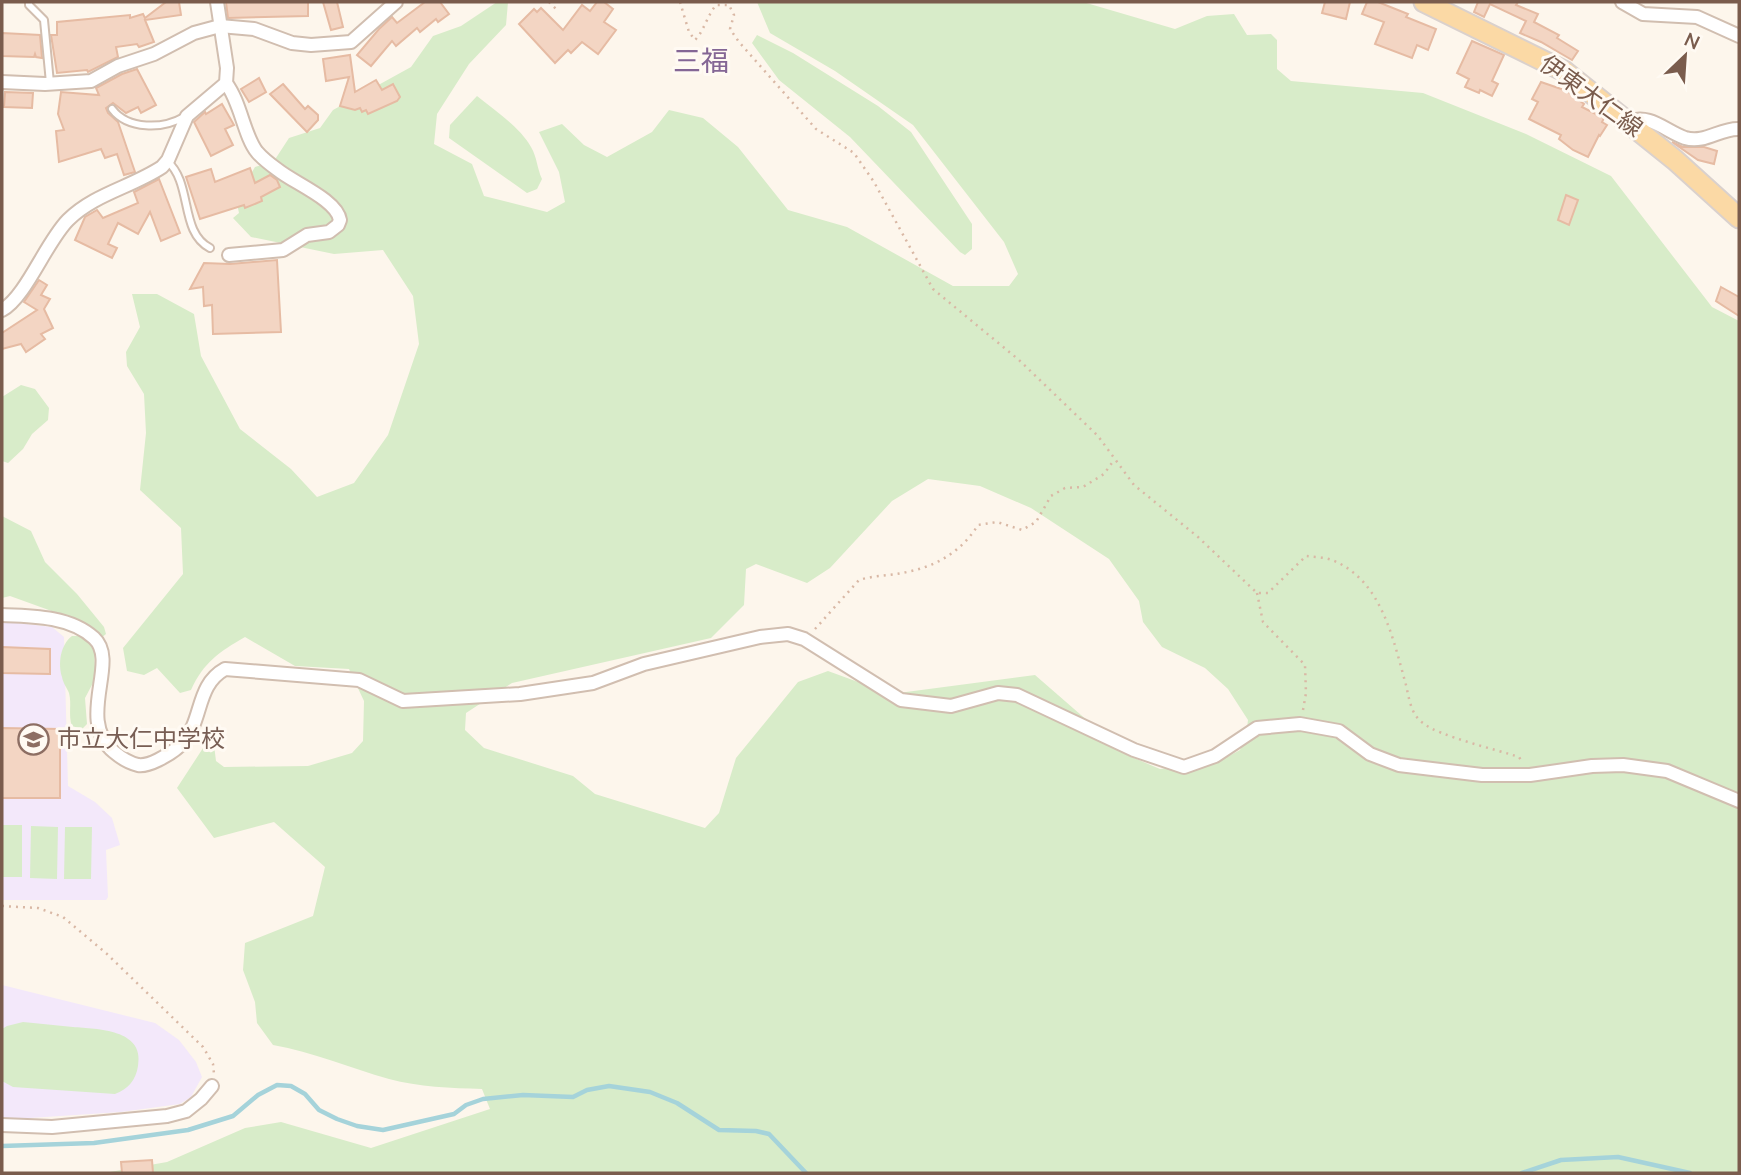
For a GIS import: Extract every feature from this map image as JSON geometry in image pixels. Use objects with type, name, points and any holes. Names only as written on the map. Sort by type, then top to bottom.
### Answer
[{"type":"main road","name":"伊東大仁線","points":[[1424,2],[1564,71],[1628,121],[1739,218]]},
{"type":"street","points":[[217,2],[227,68],[226,83],[240,109],[252,144],[277,170],[335,208],[340,220],[330,232],[298,238],[283,250],[229,255]]},
{"type":"street","points":[[2,82],[91,81],[118,66],[154,54],[194,33],[220,26],[254,29],[292,43],[343,44],[356,39],[396,2]]},
{"type":"street","points":[[1622,2],[1643,14],[1697,17],[1739,36]]},
{"type":"street","points":[[2,310],[11,304],[43,253],[71,217],[101,197],[155,172],[167,161],[188,116],[226,83]]},
{"type":"street","points":[[1628,121],[1646,119],[1686,138],[1700,139],[1724,130],[1739,129]]},
{"type":"street","points":[[2,615],[61,621],[95,639],[103,652],[97,712],[99,732],[107,746],[137,765],[169,755],[186,740],[208,683],[215,674],[225,668],[359,680],[403,701],[520,694],[593,682],[643,664],[760,637],[788,634],[804,639],[901,700],[951,706],[998,693],[1017,695],[1134,750],[1184,767],[1215,757],[1257,728],[1300,724],[1339,731],[1370,754],[1399,765],[1482,775],[1530,775],[1592,766],[1623,765],[1667,771],[1739,801]]},
{"type":"street","points":[[2,1125],[52,1127],[167,1116],[186,1111],[212,1086]]},
{"type":"lane","points":[[29,2],[42,16],[46,27],[50,83]]},
{"type":"lane","points":[[112,109],[125,121],[148,125],[164,125],[188,116]]},
{"type":"lane","points":[[167,161],[179,174],[196,237],[210,248]]},
{"type":"path","points":[[549,2],[558,11]]},
{"type":"path","points":[[680,2],[689,32],[695,40],[716,5],[729,5],[734,15],[730,29],[739,41],[816,129],[855,153],[933,289],[1019,360],[1098,436],[1134,485],[1198,537],[1257,593],[1263,622],[1305,665],[1307,693],[1300,724]]},
{"type":"path","points":[[804,639],[824,621],[859,580],[909,572],[954,554],[968,542],[978,525],[997,522],[1022,530],[1036,522],[1051,496],[1065,488],[1083,486],[1104,474],[1114,460]]},
{"type":"path","points":[[1257,593],[1268,593],[1306,556],[1330,559],[1354,572],[1374,597],[1387,621],[1413,710],[1422,723],[1519,757],[1530,775]]},
{"type":"path","points":[[2,906],[38,908],[63,917],[107,954],[203,1047],[213,1064],[215,1078],[212,1086]]},
{"type":"shaded area","name":"市立大仁中学校","points":[[2,621],[52,627],[64,637],[68,786],[95,802],[112,818],[120,845],[106,850],[106,900],[2,900]]},
{"type":"shaded area","points":[[2,985],[155,1023],[179,1040],[196,1062],[202,1077],[191,1097],[180,1104],[121,1112],[2,1118]]},
{"type":"green space","points":[[497,2],[508,2],[506,25],[469,64],[437,114],[434,144],[472,164],[484,196],[547,212],[565,202],[559,172],[539,132],[562,124],[584,145],[607,157],[652,132],[669,110],[703,118],[738,147],[788,210],[847,227],[953,286],[1009,286],[1018,274],[1004,242],[913,125],[835,71],[770,33],[757,2],[1083,2],[1175,29],[1207,16],[1234,14],[1247,35],[1271,34],[1277,40],[1277,69],[1291,81],[1423,93],[1526,134],[1611,176],[1712,307],[1739,321],[1739,1173],[78,1173],[110,1172],[167,1162],[245,1128],[281,1122],[371,1148],[490,1109],[482,1089],[400,1082],[273,1045],[257,1023],[255,1002],[243,970],[245,943],[313,916],[325,867],[274,822],[214,838],[177,788],[205,745],[214,745],[216,761],[224,767],[308,766],[352,753],[363,741],[364,701],[349,669],[295,666],[245,637],[213,659],[201,672],[191,690],[180,693],[157,668],[144,675],[127,671],[123,648],[183,574],[181,528],[140,490],[146,433],[144,394],[127,366],[126,352],[140,327],[132,294],[157,294],[194,314],[201,356],[240,429],[291,469],[317,497],[354,483],[388,435],[419,344],[413,296],[383,250],[334,254],[251,237],[233,218],[239,213],[236,199],[255,167],[274,161],[289,138],[320,128],[333,110],[411,67],[433,36],[461,26]],"holes":[[[928,479],[980,486],[1031,508],[1109,559],[1139,601],[1143,622],[1162,647],[1205,668],[1228,689],[1248,720],[1246,736],[1240,750],[1218,762],[1160,769],[1127,755],[1035,675],[891,694],[828,671],[798,682],[736,758],[719,813],[705,828],[595,794],[573,776],[484,748],[465,730],[466,713],[512,683],[711,638],[744,605],[746,569],[756,564],[807,583],[830,568],[892,501]]]},
{"type":"green space","points":[[757,35],[793,53],[878,106],[911,132],[972,224],[972,249],[965,255],[960,252],[850,137],[779,80],[752,43]]},
{"type":"green space","points":[[477,96],[526,139],[535,155],[542,179],[537,189],[527,193],[449,138],[450,125]]},
{"type":"green space","points":[[21,385],[35,389],[49,408],[48,420],[32,434],[23,449],[8,463],[2,461],[2,397]]},
{"type":"green space","points":[[2,516],[31,531],[45,562],[77,594],[104,627],[106,634],[101,638],[82,622],[10,596],[2,598]]},
{"type":"green space","points":[[72,636],[84,636],[94,645],[93,683],[85,698],[87,724],[82,729],[72,726],[70,697],[60,666],[63,650]]},
{"type":"green space","points":[[2,825],[22,825],[22,877],[2,877]]},
{"type":"green space","points":[[31,826],[58,827],[57,879],[30,878]]},
{"type":"green space","points":[[65,827],[92,827],[91,879],[64,879]]},
{"type":"green space","points":[[23,1022],[106,1030],[127,1038],[138,1054],[138,1066],[133,1080],[115,1094],[13,1087],[2,1081],[2,1029]]},
{"type":"building","points":[[166,2],[179,2],[181,15],[145,20],[154,42],[139,47],[137,44],[116,47],[118,57],[88,72],[57,73],[51,35],[57,35],[57,22],[130,15],[130,18],[143,14],[145,18]]},
{"type":"building","points":[[226,2],[308,2],[308,16],[228,18]]},
{"type":"building","points":[[323,2],[337,2],[343,27],[331,30]]},
{"type":"building","points":[[425,2],[440,2],[449,14],[438,22],[436,19],[420,32],[417,28],[396,46],[392,41],[371,66],[357,55],[392,17],[397,23]]},
{"type":"building","points":[[597,2],[604,2],[613,9],[604,22],[616,30],[598,54],[582,42],[571,53],[568,50],[555,63],[519,24],[534,9],[537,12],[541,8],[563,30],[582,5],[590,11]]},
{"type":"building","points":[[1325,2],[1350,2],[1346,19],[1322,13]]},
{"type":"building","points":[[1367,2],[1378,2],[1436,29],[1428,50],[1417,45],[1412,58],[1375,44],[1384,22],[1362,14]]},
{"type":"building","points":[[1478,2],[1518,2],[1516,5],[1538,14],[1534,22],[1559,35],[1557,38],[1578,51],[1572,60],[1520,33],[1526,21],[1490,4],[1484,17],[1474,12]]},
{"type":"building","points":[[2,33],[40,35],[42,58],[36,57],[35,54],[34,57],[2,56]]},
{"type":"building","points":[[1472,41],[1504,55],[1492,81],[1498,84],[1492,96],[1465,87],[1469,79],[1457,73]]},
{"type":"building","points":[[350,55],[355,92],[376,80],[382,90],[393,84],[400,97],[397,101],[368,114],[360,108],[355,110],[340,106],[349,77],[326,81],[323,59]]},
{"type":"building","points":[[137,69],[156,105],[141,113],[138,107],[126,113],[113,103],[106,108],[118,122],[135,172],[124,175],[117,154],[105,158],[101,149],[59,162],[56,131],[64,130],[58,114],[61,92],[99,95],[96,88]]},
{"type":"building","points":[[259,78],[266,92],[249,102],[241,89]]},
{"type":"building","points":[[1541,82],[1567,91],[1584,104],[1582,107],[1604,118],[1602,122],[1607,125],[1588,157],[1559,139],[1561,135],[1529,119],[1538,102],[1532,99]]},
{"type":"building","points":[[283,84],[305,109],[308,106],[318,115],[318,120],[307,132],[270,94]]},
{"type":"building","points":[[5,92],[33,93],[32,108],[4,107]]},
{"type":"building","points":[[222,104],[234,125],[225,129],[233,145],[211,156],[194,122],[205,112],[206,114]]},
{"type":"building","points":[[1672,142],[1683,147],[1704,147],[1717,151],[1714,164],[1698,160]]},
{"type":"building","points":[[250,168],[255,183],[270,175],[277,180],[280,187],[261,197],[262,201],[245,208],[244,205],[200,219],[186,177],[211,169],[215,182]]},
{"type":"building","points":[[159,179],[180,233],[161,241],[150,212],[138,234],[118,223],[108,244],[117,248],[112,258],[75,240],[85,217],[97,210],[103,218],[138,203],[134,192]]},
{"type":"building","points":[[1566,195],[1578,200],[1569,225],[1558,220]]},
{"type":"building","points":[[277,260],[281,332],[213,334],[212,305],[204,306],[203,287],[190,289],[204,263]]},
{"type":"building","points":[[39,280],[47,285],[41,295],[50,299],[44,309],[53,328],[41,334],[45,339],[26,352],[21,344],[2,349],[2,333],[37,310],[24,302]]},
{"type":"building","points":[[1721,287],[1739,297],[1739,316],[1716,301]]},
{"type":"building","points":[[2,647],[50,649],[50,674],[2,673]]},
{"type":"building","points":[[2,728],[60,729],[60,798],[2,798]]},
{"type":"building","points":[[152,1160],[153,1173],[122,1173],[121,1162]]},
{"type":"waterway","points":[[2,1146],[94,1143],[188,1130],[233,1116],[258,1095],[277,1085],[291,1086],[305,1094],[319,1110],[337,1119],[357,1126],[383,1130],[454,1114],[466,1105],[483,1099],[523,1095],[573,1097],[587,1090],[609,1086],[650,1092],[677,1103],[719,1130],[769,1134],[806,1173]]},
{"type":"waterway","points":[[1522,1173],[1561,1160],[1618,1157],[1690,1173]]},
{"type":"place","name":"市立大仁中学校","points":[[34,739]]},
{"type":"district","name":"三福","points":[[701,61]]}]
